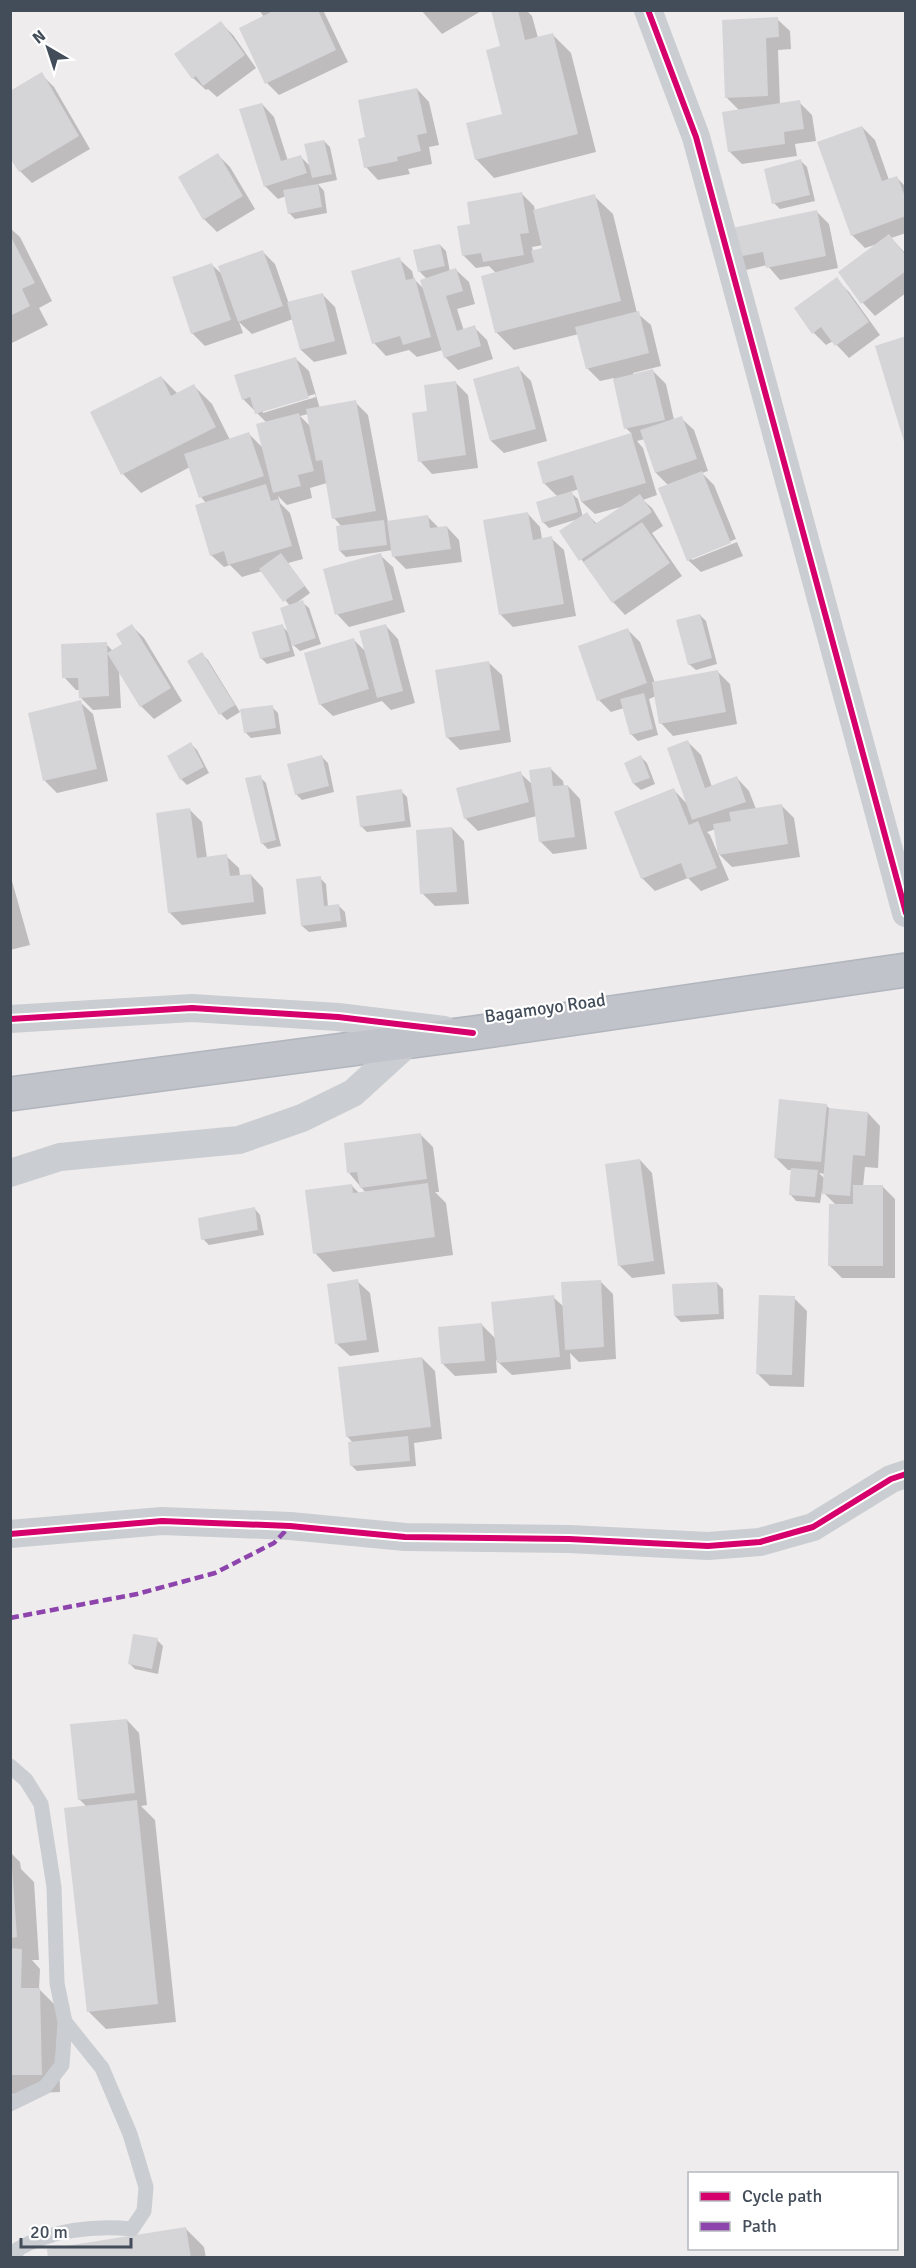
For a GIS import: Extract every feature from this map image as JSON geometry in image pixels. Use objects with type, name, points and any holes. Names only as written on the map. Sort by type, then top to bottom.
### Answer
[{"type":"highway","name":"Bagamoyo Road","points":[[10,1094],[409,1042],[906,970]]},
{"type":"street","points":[[648,10],[696,137],[906,913]]},
{"type":"street","points":[[10,1019],[192,1008],[338,1017],[473,1033]]},
{"type":"street","points":[[10,1173],[60,1157],[239,1140],[302,1118],[353,1092],[409,1042]]},
{"type":"street","points":[[10,1534],[162,1521],[290,1526],[405,1537],[569,1539],[708,1546],[760,1542],[813,1527],[891,1479],[906,1474]]},
{"type":"lane","points":[[10,1766],[26,1780],[41,1804],[54,1887],[57,1983],[65,2022],[62,2065],[45,2087],[10,2104]]},
{"type":"lane","points":[[14,2258],[18,2248],[36,2238],[107,2226],[132,2229],[144,2211],[146,2187],[115,2096],[102,2068],[65,2022]]},
{"type":"building","points":[[275,10],[318,10],[336,50],[265,84],[239,28]]},
{"type":"building","points":[[491,10],[518,10],[525,40],[553,33],[578,134],[475,160],[466,123],[502,114],[486,50],[500,46]]},
{"type":"building","points":[[778,17],[779,37],[766,38],[768,96],[725,98],[722,20]]},
{"type":"building","points":[[221,21],[245,55],[203,86],[196,76],[192,79],[174,54]]},
{"type":"building","points":[[42,72],[79,136],[19,172],[10,158],[10,91]]},
{"type":"building","points":[[417,88],[427,133],[417,135],[421,151],[397,157],[398,161],[364,168],[358,139],[365,137],[358,100]]},
{"type":"building","points":[[800,100],[804,129],[784,132],[785,144],[728,152],[722,112]]},
{"type":"building","points":[[262,103],[281,161],[301,155],[307,173],[264,187],[239,109]]},
{"type":"building","points":[[862,126],[882,181],[897,176],[906,199],[906,216],[851,236],[817,142]]},
{"type":"building","points":[[324,140],[332,174],[312,178],[304,144]]},
{"type":"building","points":[[218,153],[243,196],[203,220],[178,177]]},
{"type":"building","points":[[801,159],[810,195],[772,204],[764,169]]},
{"type":"building","points":[[318,184],[322,207],[288,214],[283,190]]},
{"type":"building","points":[[522,192],[529,233],[520,234],[524,255],[483,262],[481,253],[462,256],[457,226],[470,224],[467,202]]},
{"type":"building","points":[[595,194],[621,301],[495,333],[481,276],[534,262],[531,251],[542,248],[533,210]]},
{"type":"building","points":[[817,210],[826,256],[766,268],[763,252],[732,258],[727,229]]},
{"type":"building","points":[[889,234],[906,256],[906,271],[861,304],[838,272]]},
{"type":"building","points":[[10,235],[35,283],[22,289],[30,306],[10,316]]},
{"type":"building","points":[[440,244],[445,266],[418,272],[413,250]]},
{"type":"building","points":[[263,250],[283,306],[238,322],[218,266]]},
{"type":"building","points":[[400,257],[406,280],[415,278],[431,337],[403,345],[400,336],[372,344],[351,271]]},
{"type":"building","points":[[212,263],[231,320],[191,334],[172,277]]},
{"type":"building","points":[[456,268],[463,291],[446,296],[457,331],[475,325],[481,346],[444,358],[420,280]]},
{"type":"building","points":[[837,277],[869,322],[835,346],[821,327],[812,334],[794,308]]},
{"type":"building","points":[[323,293],[335,341],[300,350],[287,302]]},
{"type":"building","points":[[639,311],[649,353],[586,369],[575,327]]},
{"type":"building","points":[[906,336],[906,445],[905,445],[875,346]]},
{"type":"building","points":[[296,357],[309,398],[255,414],[250,397],[242,400],[234,375]]},
{"type":"building","points":[[519,366],[536,429],[490,441],[473,379]]},
{"type":"building","points":[[653,369],[665,420],[624,429],[613,379]]},
{"type":"building","points":[[161,376],[171,396],[194,384],[216,427],[121,475],[90,412]]},
{"type":"building","points":[[456,381],[466,455],[418,462],[412,413],[427,411],[424,385]]},
{"type":"building","points":[[356,400],[376,511],[332,519],[322,460],[316,461],[306,409]]},
{"type":"building","points":[[299,413],[314,471],[298,475],[301,486],[273,493],[256,424]]},
{"type":"building","points":[[682,416],[697,459],[655,473],[640,430]]},
{"type":"building","points":[[249,432],[264,476],[199,498],[184,454]]},
{"type":"building","points":[[631,433],[646,483],[581,502],[573,475],[543,484],[537,462]]},
{"type":"building","points":[[702,471],[731,543],[687,561],[658,488]]},
{"type":"building","points":[[266,484],[271,501],[278,499],[292,546],[228,565],[224,551],[210,556],[195,505]]},
{"type":"building","points":[[572,491],[578,512],[542,523],[536,502]]},
{"type":"building","points":[[640,494],[652,512],[579,561],[559,531],[587,512],[595,524]]},
{"type":"building","points":[[528,512],[533,540],[552,536],[564,604],[499,615],[483,520]]},
{"type":"building","points":[[428,515],[430,528],[447,526],[451,549],[392,557],[387,521]]},
{"type":"building","points":[[384,520],[387,545],[339,551],[336,526]]},
{"type":"building","points":[[642,522],[670,563],[612,603],[583,562]]},
{"type":"building","points":[[281,553],[305,586],[283,602],[259,569]]},
{"type":"building","points":[[381,553],[393,600],[335,615],[323,569]]},
{"type":"building","points":[[303,600],[316,638],[292,646],[280,608]]},
{"type":"building","points":[[700,614],[712,658],[688,665],[676,620]]},
{"type":"building","points":[[132,624],[171,688],[140,707],[107,653],[122,644],[116,634]]},
{"type":"building","points":[[283,624],[290,651],[260,659],[252,632]]},
{"type":"building","points":[[386,624],[403,691],[377,698],[359,631]]},
{"type":"building","points":[[628,628],[647,683],[597,701],[578,646]]},
{"type":"building","points":[[354,638],[369,689],[319,705],[304,653]]},
{"type":"building","points":[[107,642],[109,696],[79,698],[78,678],[62,678],[61,644]]},
{"type":"building","points":[[202,652],[235,705],[219,715],[187,661]]},
{"type":"building","points":[[489,661],[500,730],[446,738],[435,670]]},
{"type":"building","points":[[718,670],[726,712],[659,724],[652,682]]},
{"type":"building","points":[[644,693],[653,729],[630,735],[620,699]]},
{"type":"building","points":[[81,700],[97,769],[43,781],[28,713]]},
{"type":"building","points":[[273,705],[276,728],[244,733],[240,709]]},
{"type":"building","points":[[688,740],[705,788],[737,776],[746,802],[692,820],[667,748]]},
{"type":"building","points":[[191,742],[204,767],[180,780],[167,756]]},
{"type":"building","points":[[322,755],[329,786],[295,795],[287,764]]},
{"type":"building","points":[[641,755],[650,778],[633,784],[624,763]]},
{"type":"building","points":[[551,767],[553,786],[568,785],[575,837],[539,842],[529,770]]},
{"type":"building","points":[[521,771],[529,802],[464,819],[456,788]]},
{"type":"building","points":[[261,775],[276,840],[261,844],[245,778]]},
{"type":"building","points":[[674,788],[689,825],[698,821],[717,868],[687,879],[681,863],[641,879],[614,812]]},
{"type":"building","points":[[402,789],[405,821],[360,827],[356,796]]},
{"type":"building","points":[[782,804],[788,844],[718,855],[713,824],[731,821],[729,812]]},
{"type":"building","points":[[190,808],[197,858],[227,854],[230,876],[251,874],[254,902],[168,913],[156,813]]},
{"type":"building","points":[[452,827],[457,892],[420,894],[416,830]]},
{"type":"building","points":[[321,876],[324,906],[339,904],[341,921],[301,926],[296,879]]},
{"type":"building","points":[[779,1099],[827,1104],[821,1162],[774,1158]]},
{"type":"building","points":[[829,1108],[868,1112],[865,1156],[853,1155],[850,1196],[822,1194]]},
{"type":"building","points":[[421,1133],[427,1179],[360,1188],[357,1172],[347,1173],[344,1143]]},
{"type":"building","points":[[640,1159],[654,1261],[618,1266],[605,1164]]},
{"type":"building","points":[[791,1168],[818,1170],[815,1197],[789,1195]]},
{"type":"building","points":[[428,1183],[435,1237],[313,1254],[305,1190],[352,1184],[353,1193]]},
{"type":"building","points":[[853,1185],[883,1185],[883,1266],[828,1266],[829,1204],[853,1204]]},
{"type":"building","points":[[255,1207],[258,1230],[201,1240],[198,1218]]},
{"type":"building","points":[[358,1279],[367,1340],[335,1344],[327,1284]]},
{"type":"building","points":[[601,1280],[604,1347],[565,1350],[561,1282]]},
{"type":"building","points":[[717,1282],[719,1314],[674,1316],[672,1284]]},
{"type":"building","points":[[554,1295],[560,1357],[497,1363],[491,1302]]},
{"type":"building","points":[[759,1295],[795,1296],[792,1375],[756,1374]]},
{"type":"building","points":[[482,1323],[485,1361],[441,1364],[438,1327]]},
{"type":"building","points":[[422,1357],[431,1427],[346,1437],[338,1367]]},
{"type":"building","points":[[408,1436],[410,1461],[350,1466],[348,1442]]},
{"type":"building","points":[[133,1634],[158,1638],[152,1669],[128,1664]]},
{"type":"building","points":[[127,1719],[135,1793],[78,1800],[70,1724]]},
{"type":"building","points":[[137,1800],[158,2004],[87,2012],[64,1808]]},
{"type":"building","points":[[10,1867],[12,1867],[17,1937],[10,1938]]},
{"type":"building","points":[[10,1948],[22,1949],[21,1988],[40,1988],[42,2075],[10,2075]]},
{"type":"building","points":[[186,2227],[191,2258],[48,2258],[47,2249]]},
{"type":"marked path","points":[[10,1618],[137,1594],[215,1573],[274,1543],[290,1526]]},
{"type":"cycle path","points":[[648,10],[696,137],[906,913]]},
{"type":"cycle path","points":[[10,1019],[192,1008],[338,1017],[473,1033]]},
{"type":"cycle path","points":[[10,1534],[162,1521],[290,1526],[405,1537],[569,1539],[708,1546],[760,1542],[813,1527],[891,1479],[906,1474]]}]
